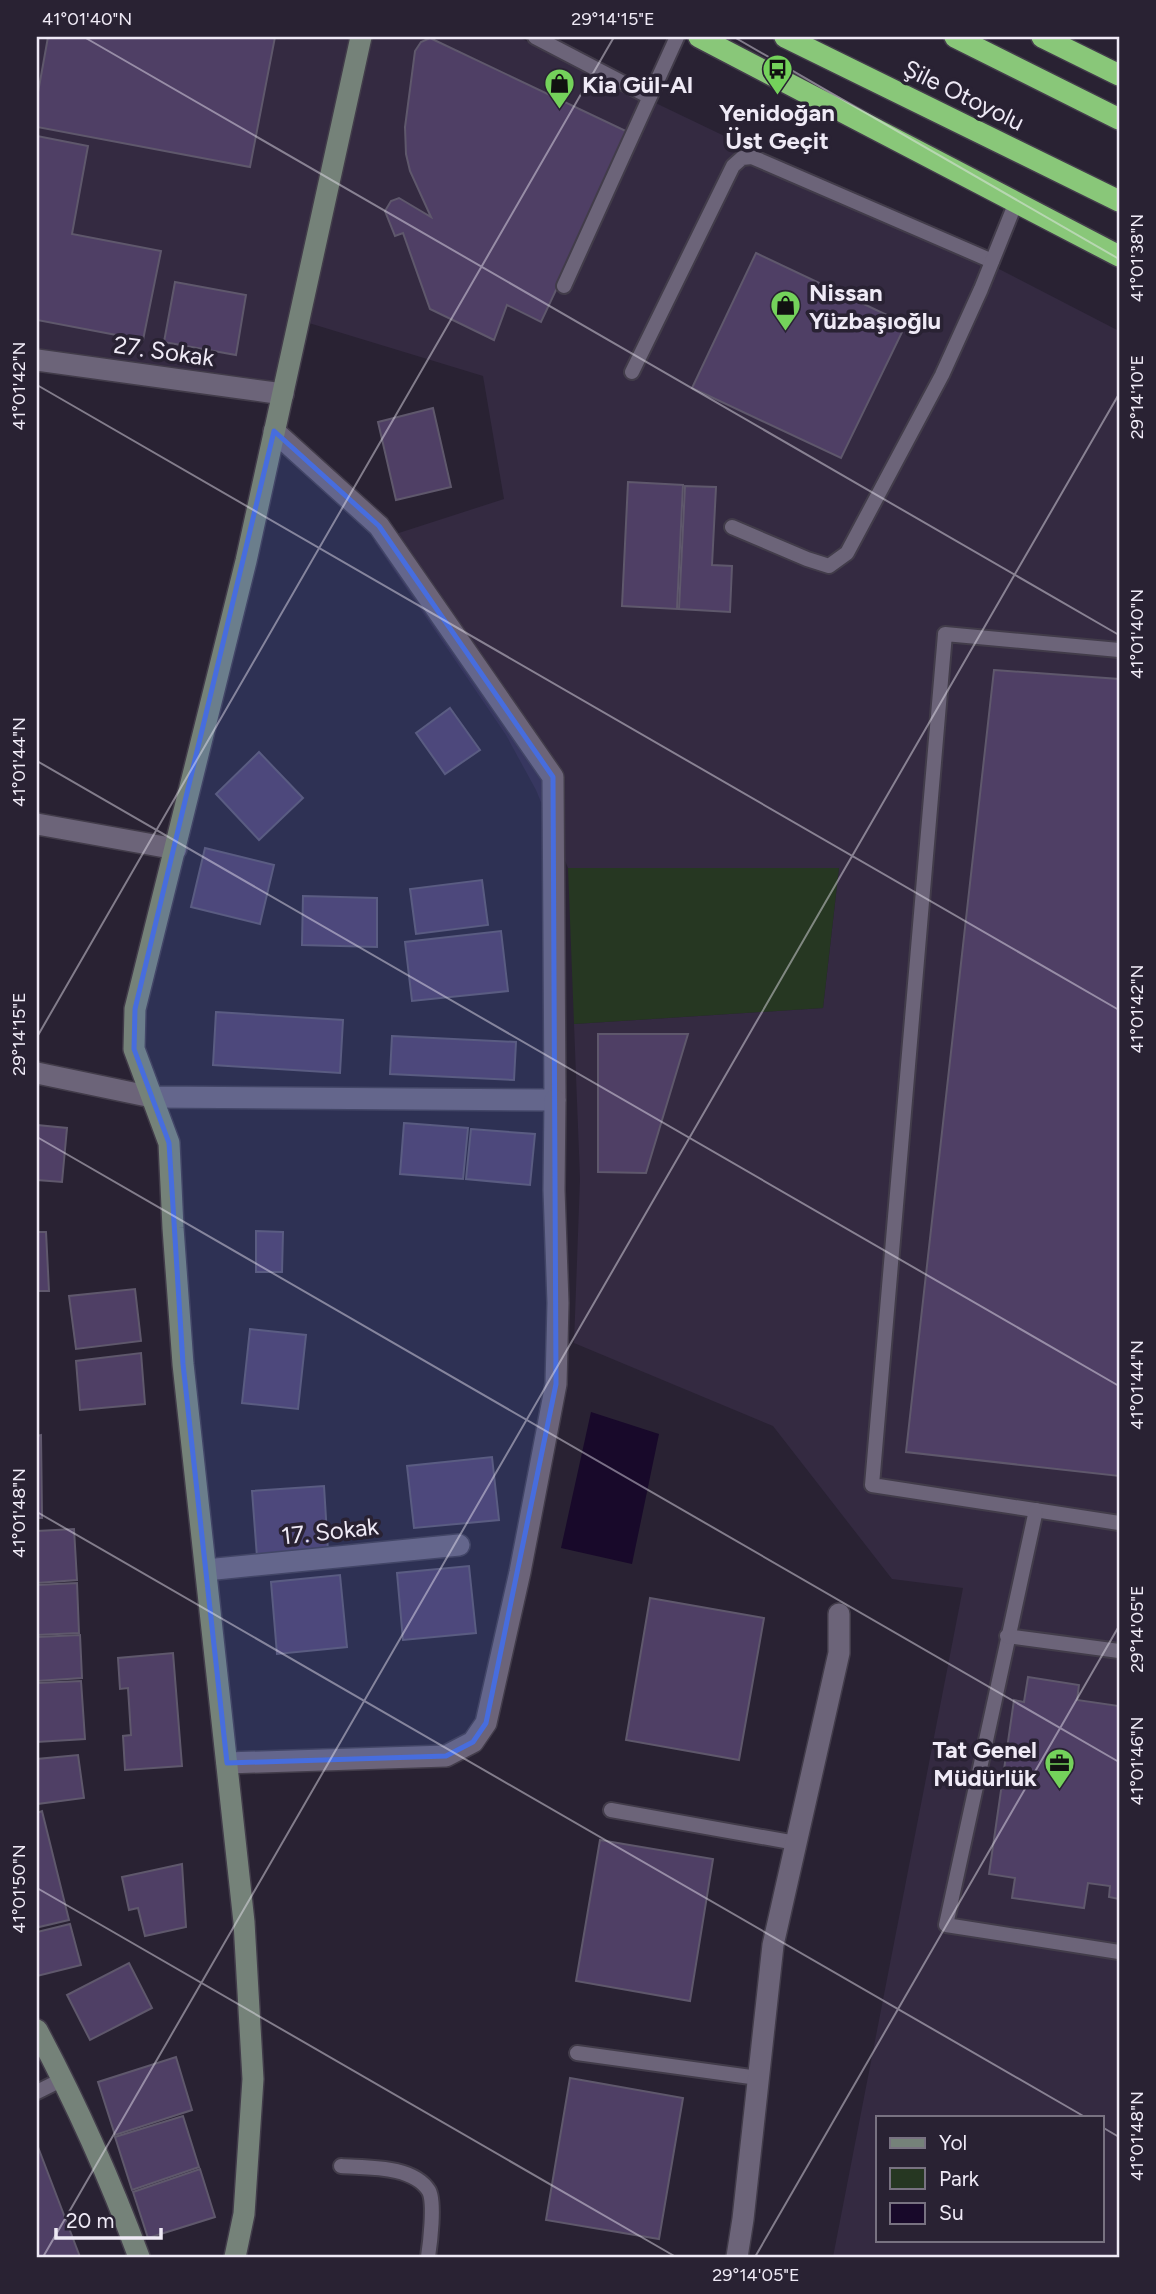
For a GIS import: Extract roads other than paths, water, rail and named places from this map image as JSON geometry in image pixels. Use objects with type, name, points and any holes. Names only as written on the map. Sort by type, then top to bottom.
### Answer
[{"type":"highway","points":[[699,37],[1119,256]]},
{"type":"highway","name":"Şile Otoyolu","points":[[785,37],[1119,201]]},
{"type":"highway","name":"Şile Otoyolu","points":[[955,37],[1119,119]]},
{"type":"highway","points":[[1042,37],[1119,75]]},
{"type":"street","points":[[235,2257],[244,2214],[253,2078],[244,1922],[183,1364],[169,1143],[134,1049],[135,1009],[246,561],[360,37]]},
{"type":"street","name":"27. Sokak","points":[[37,360],[283,394]]},
{"type":"street","points":[[228,1763],[446,1756],[473,1742],[486,1723],[523,1560],[556,1384],[558,1303],[554,1190],[553,776],[379,526],[274,431]]},
{"type":"street","points":[[37,824],[176,849]]},
{"type":"street","points":[[37,1073],[152,1097],[555,1100]]},
{"type":"street","name":"17. Sokak","points":[[206,1570],[459,1545]]},
{"type":"street","points":[[737,2257],[773,1945],[839,1653],[839,1614]]},
{"type":"street","points":[[37,2030],[63,2079],[114,2190],[139,2257]]},
{"type":"lane","points":[[535,37],[648,96]]},
{"type":"lane","points":[[564,286],[677,37]]},
{"type":"lane","points":[[632,372],[733,166],[742,158],[752,156],[992,261]]},
{"type":"lane","points":[[732,527],[829,566],[847,552],[942,375],[1016,202]]},
{"type":"lane","points":[[1119,650],[946,634],[872,1485],[1119,1523]]},
{"type":"lane","points":[[1036,1510],[946,1925],[1119,1952]]},
{"type":"lane","points":[[1007,1636],[1119,1651]]},
{"type":"lane","points":[[611,1810],[796,1843]]},
{"type":"lane","points":[[577,2053],[758,2078]]},
{"type":"lane","points":[[37,2092],[63,2079]]},
{"type":"lane","points":[[341,2166],[405,2173],[430,2193],[432,2232],[428,2257]]},
{"type":"water","points":[[591,1412],[659,1434],[632,1564],[561,1548]]},
{"type":"place","name":"Yenidoğan Üst Geçit","points":[[777,97]]},
{"type":"place","name":"Kia Gül-Al","points":[[559,111]]},
{"type":"place","name":"Nissan Yüzbaşıoğlu","points":[[786,333]]},
{"type":"place","name":"Tat Genel Müdürlük","points":[[1060,1790]]}]
